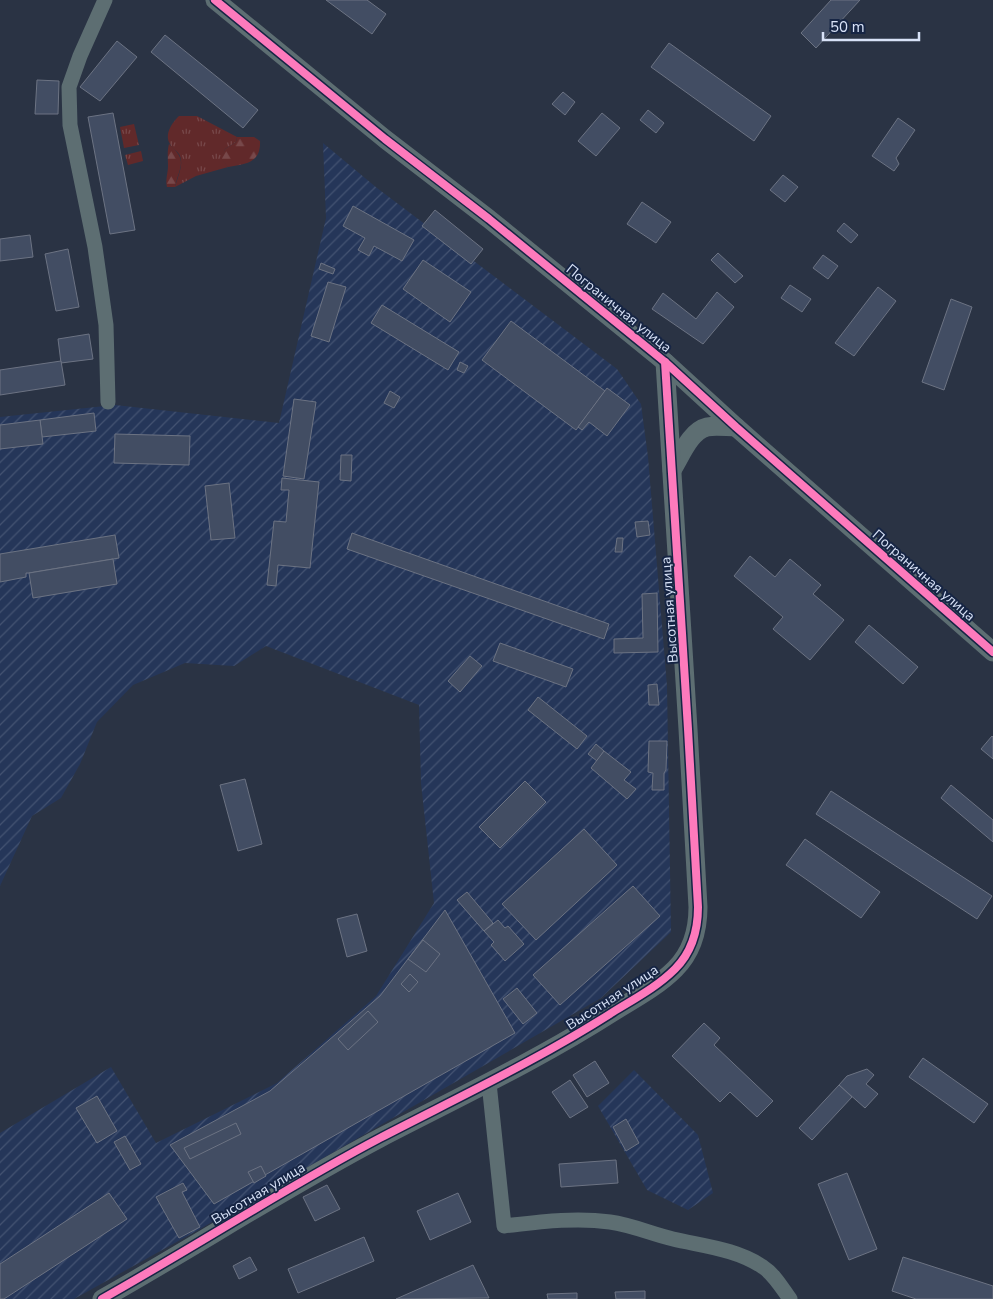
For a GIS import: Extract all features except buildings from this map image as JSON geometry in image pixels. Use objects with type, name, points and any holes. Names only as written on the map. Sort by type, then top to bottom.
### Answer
[{"type":"street","points":[[105,0],[80,56],[69,87],[70,125],[95,247],[106,324],[108,402]]},
{"type":"street","name":"Пограничная улица","points":[[215,0],[665,362],[736,427],[993,652]]},
{"type":"street","name":"Высотная улица","points":[[102,1299],[316,1172],[489,1083],[594,1025],[655,986],[680,964],[688,952],[694,938],[698,915],[696,863],[665,362]]},
{"type":"street","points":[[672,470],[691,438],[698,431],[710,427],[736,427]]},
{"type":"street","points":[[489,1083],[504,1226],[579,1220],[628,1225],[672,1239],[743,1256],[770,1272],[790,1299]]},
{"type":"shaded area","points":[[323,143],[377,188],[617,369],[641,404],[648,457],[667,686],[671,932],[601,998],[200,1229],[74,1299],[0,1299],[0,1133],[111,1067],[156,1143],[277,1083],[376,996],[434,903],[421,783],[419,705],[266,646],[234,666],[185,663],[133,685],[97,722],[80,764],[61,798],[32,816],[0,886],[0,417],[115,405],[279,423],[326,218]]},
{"type":"shaded area","points":[[634,1070],[698,1135],[713,1193],[688,1210],[647,1190],[598,1106]]},
{"type":"green space","points":[[179,116],[197,116],[237,137],[236,142],[225,149],[222,159],[228,167],[196,176],[175,187],[181,167],[181,160],[179,154],[168,140],[168,133],[171,125]]},
{"type":"green space","points":[[134,124],[139,145],[124,148],[120,127]]},
{"type":"green space","points":[[237,137],[254,137],[260,141],[260,148],[258,154],[251,161],[228,167],[221,159],[225,149],[236,142]]},
{"type":"green space","points":[[169,144],[181,159],[175,187],[167,187],[166,184]]},
{"type":"green space","points":[[141,151],[143,161],[128,165],[125,155]]},
{"type":"cycle path","points":[[215,0],[385,139],[489,219],[665,362],[736,427],[993,652]]},
{"type":"cycle path","points":[[102,1299],[345,1157],[585,1030],[661,981],[686,956],[695,933],[698,907],[665,362]]}]
